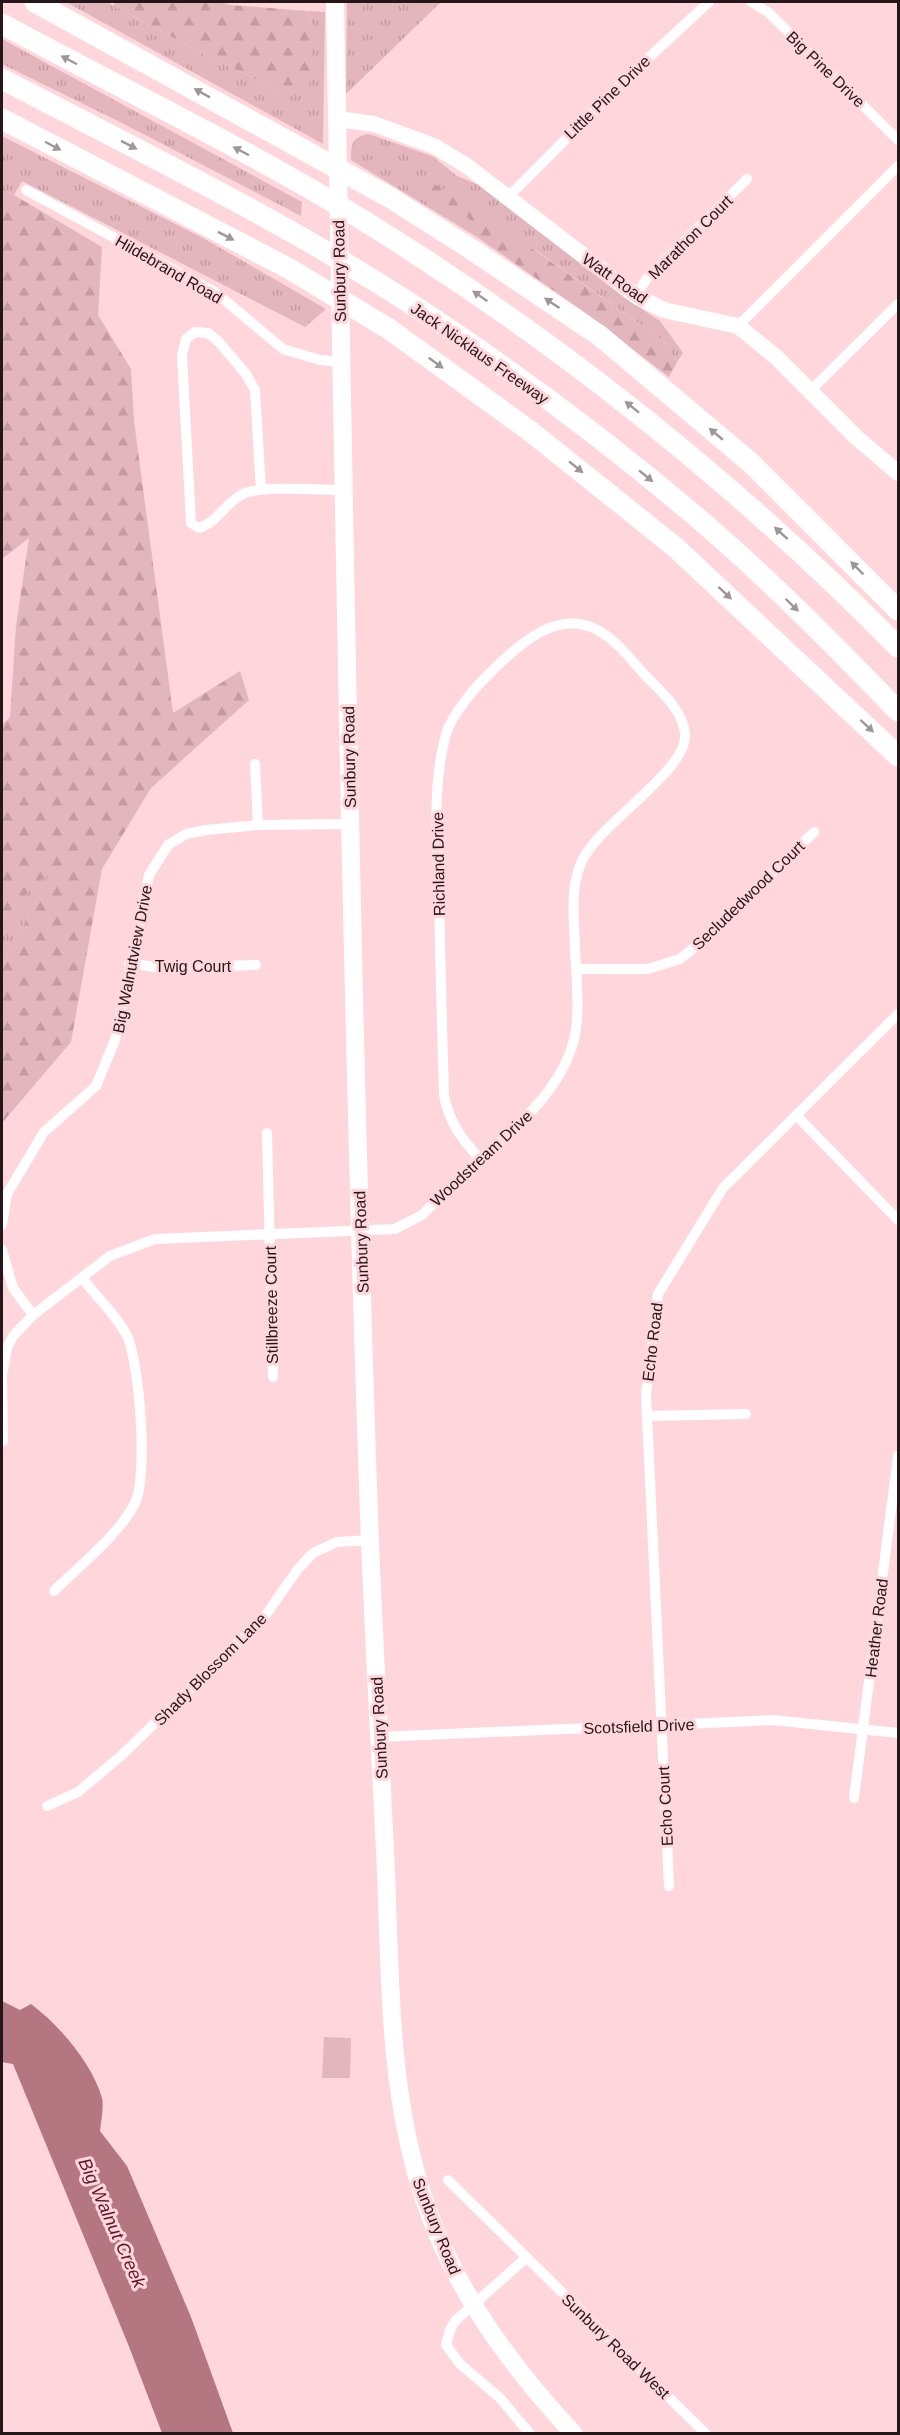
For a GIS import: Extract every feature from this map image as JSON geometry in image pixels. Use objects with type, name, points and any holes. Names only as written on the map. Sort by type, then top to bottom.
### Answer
[{"type":"highway","points":[[35,2],[388,197],[471,249],[600,336],[751,463],[898,610]]},
{"type":"highway","points":[[2,24],[293,179],[391,237],[478,295],[617,395],[785,537],[898,647]]},
{"type":"highway","name":"Jack Nicklaus Freeway","points":[[2,79],[167,164],[293,233],[455,333],[584,425],[699,519],[790,603],[898,711]]},
{"type":"highway","points":[[2,119],[288,268],[389,329],[530,431],[675,547],[898,756]]},
{"type":"main road","name":"Sunbury Road","points":[[335,2],[350,824],[370,1540],[392,1999],[400,2094],[410,2149],[425,2204],[471,2304],[493,2337],[574,2433]]},
{"type":"street","name":"Little Pine Drive","points":[[508,197],[624,80],[709,2]]},
{"type":"street","name":"Big Pine Drive","points":[[751,2],[768,12],[898,140]]},
{"type":"street","name":"Watt Road","points":[[338,119],[375,124],[435,146],[467,166],[636,296],[664,310],[738,326]]},
{"type":"street","points":[[898,166],[738,326],[777,357],[856,437],[898,473]]},
{"type":"street","name":"Marathon Court","points":[[636,296],[647,278],[747,179]]},
{"type":"street","name":"Hildebrand Road","points":[[27,190],[215,292],[284,349],[320,360],[340,362]]},
{"type":"street","points":[[811,390],[898,304]]},
{"type":"street","points":[[261,490],[257,401],[252,383],[218,340],[208,333],[195,332],[186,339],[182,355],[190,523],[198,528],[204,527],[231,501],[245,493],[261,490],[343,490]]},
{"type":"street","name":"Woodstream Drive","points":[[3,1441],[2,1376],[7,1348],[22,1324],[110,1256],[155,1239],[395,1229],[422,1215],[479,1158],[480,1160],[546,1097],[573,1044],[576,969],[574,896],[581,862],[601,835],[671,767],[681,753],[685,736],[681,717],[670,701],[611,640],[599,631],[570,624]]},
{"type":"street","name":"Richland Drive","points":[[479,1158],[459,1136],[448,1117],[444,1095],[436,784],[447,730],[478,684],[523,640],[544,630],[570,624]]},
{"type":"street","points":[[255,764],[258,825]]},
{"type":"street","name":"Big Walnutview Drive","points":[[2,1225],[7,1194],[45,1132],[96,1086],[115,1040],[129,963],[149,875],[168,845],[186,834],[258,825],[350,824]]},
{"type":"street","name":"Secludedwood Court","points":[[576,969],[648,969],[680,959],[706,938],[814,832]]},
{"type":"street","name":"Twig Court","points":[[129,963],[160,968],[256,965]]},
{"type":"street","name":"Echo Road","points":[[661,1726],[646,1394],[658,1294],[723,1188],[898,1014]]},
{"type":"street","points":[[796,1114],[898,1220]]},
{"type":"street","name":"Stillbreeze Court","points":[[267,1133],[273,1377]]},
{"type":"street","points":[[2,1250],[13,1288],[33,1315]]},
{"type":"street","points":[[54,1591],[125,1520],[136,1502],[141,1481],[138,1374],[127,1335],[82,1278]]},
{"type":"street","points":[[648,1416],[746,1414]]},
{"type":"street","name":"Heather Road","points":[[854,1798],[894,1518],[898,1456]]},
{"type":"street","name":"Shady Blossom Lane","points":[[46,1806],[78,1792],[122,1755],[266,1616],[298,1569],[313,1553],[337,1542],[370,1540]]},
{"type":"street","name":"Scotsfield Drive","points":[[379,1737],[773,1720],[898,1733]]},
{"type":"street","name":"Echo Court","points":[[661,1726],[669,1886]]},
{"type":"street","name":"Sunbury Road West","points":[[448,2180],[706,2433]]},
{"type":"street","points":[[526,2258],[471,2304],[452,2324],[447,2337],[449,2350],[460,2364],[500,2398],[530,2433]]},
{"type":"green space","points":[[66,2],[107,2],[209,57],[285,93],[301,93],[313,27],[307,11],[325,12],[323,144]]},
{"type":"green space","points":[[116,2],[222,2],[230,5],[307,11],[313,27],[309,89],[301,93],[285,93],[209,57],[113,5]]},
{"type":"green space","points":[[347,2],[441,2],[346,94]]},
{"type":"green space","points":[[2,39],[302,202],[301,216],[2,64]]},
{"type":"green space","points":[[369,134],[432,156],[457,176],[477,184],[625,298],[660,321],[683,353],[677,362],[666,344],[654,334],[537,251],[424,189],[465,215],[471,221],[477,237],[351,160],[351,150],[356,139]]},
{"type":"green space","points":[[2,136],[203,238],[326,309],[305,327],[22,181],[14,195],[2,188]]},
{"type":"green space","points":[[426,179],[479,211],[654,334],[666,344],[677,362],[669,377],[583,311],[477,237],[474,226],[468,218],[431,195],[424,188],[420,180]]},
{"type":"green space","points":[[2,188],[102,247],[98,315],[131,369],[134,421],[173,713],[240,671],[249,700],[151,788],[102,869],[71,1042],[2,1123],[2,969],[52,869],[2,918],[2,725],[10,717],[16,626],[29,538],[2,559]]},
{"type":"green space","points":[[53,867],[2,969],[2,918]]},
{"type":"green space","points":[[324,2037],[351,2038],[350,2078],[322,2078]]},
{"type":"water","name":"Big Walnut Creek","points":[[2,2001],[20,2010],[31,2004],[63,2034],[83,2058],[91,2072],[102,2098],[100,2131],[127,2166],[191,2317],[233,2433],[162,2433],[13,2064],[2,2062]]}]
